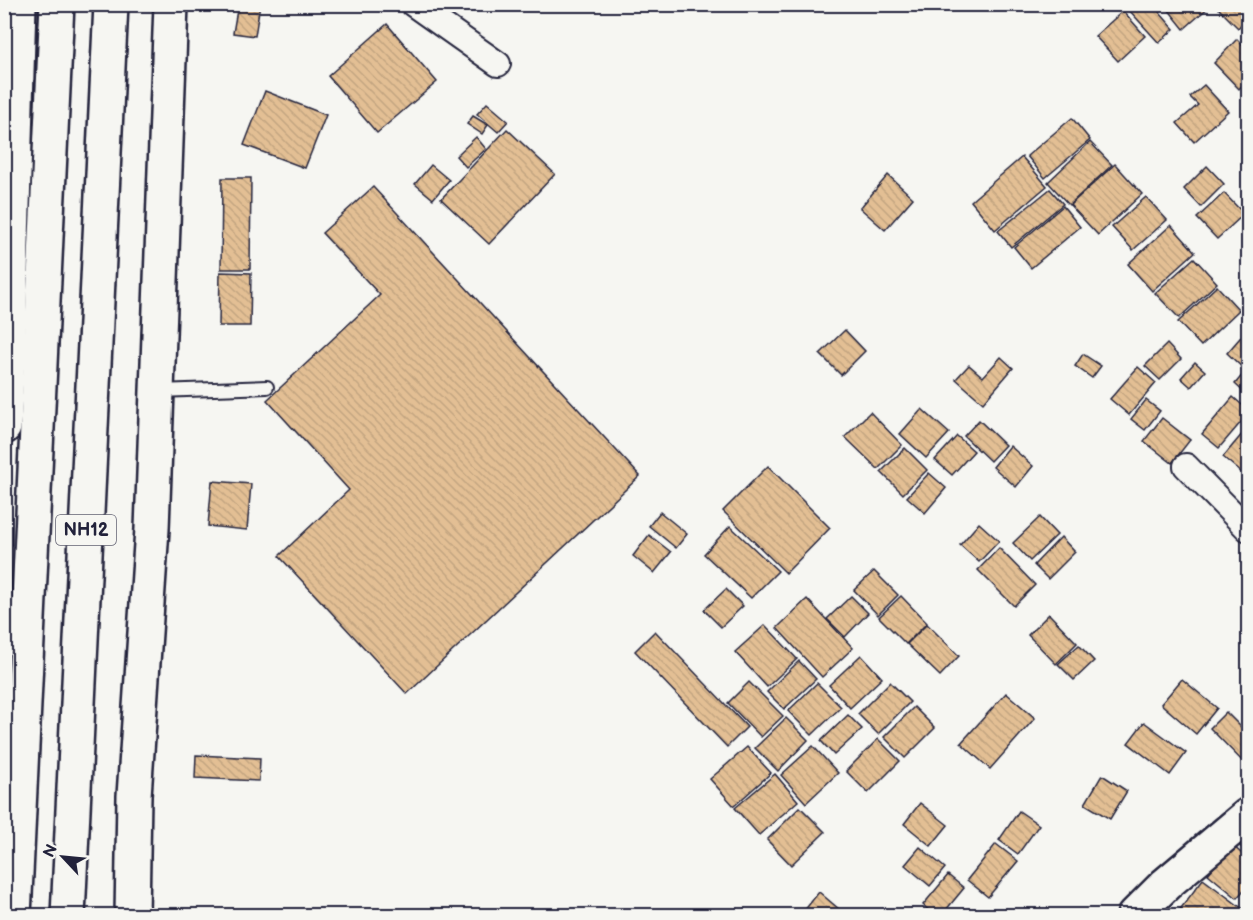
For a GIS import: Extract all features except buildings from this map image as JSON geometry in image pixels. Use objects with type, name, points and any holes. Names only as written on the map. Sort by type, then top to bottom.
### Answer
[{"type":"main road","points":[[4,427],[9,342],[8,209],[19,4]]},
{"type":"main road","name":"NH12","points":[[14,915],[48,147],[57,4]]},
{"type":"main road","name":"NH12","points":[[68,915],[111,4]]},
{"type":"main road","points":[[132,915],[134,796],[152,529],[171,4]]},
{"type":"main road","points":[[1134,915],[1166,884],[1248,816]]},
{"type":"street","points":[[413,4],[498,64]]},
{"type":"street","points":[[1186,466],[1248,528]]},
{"type":"lane","points":[[157,391],[267,387]]}]
